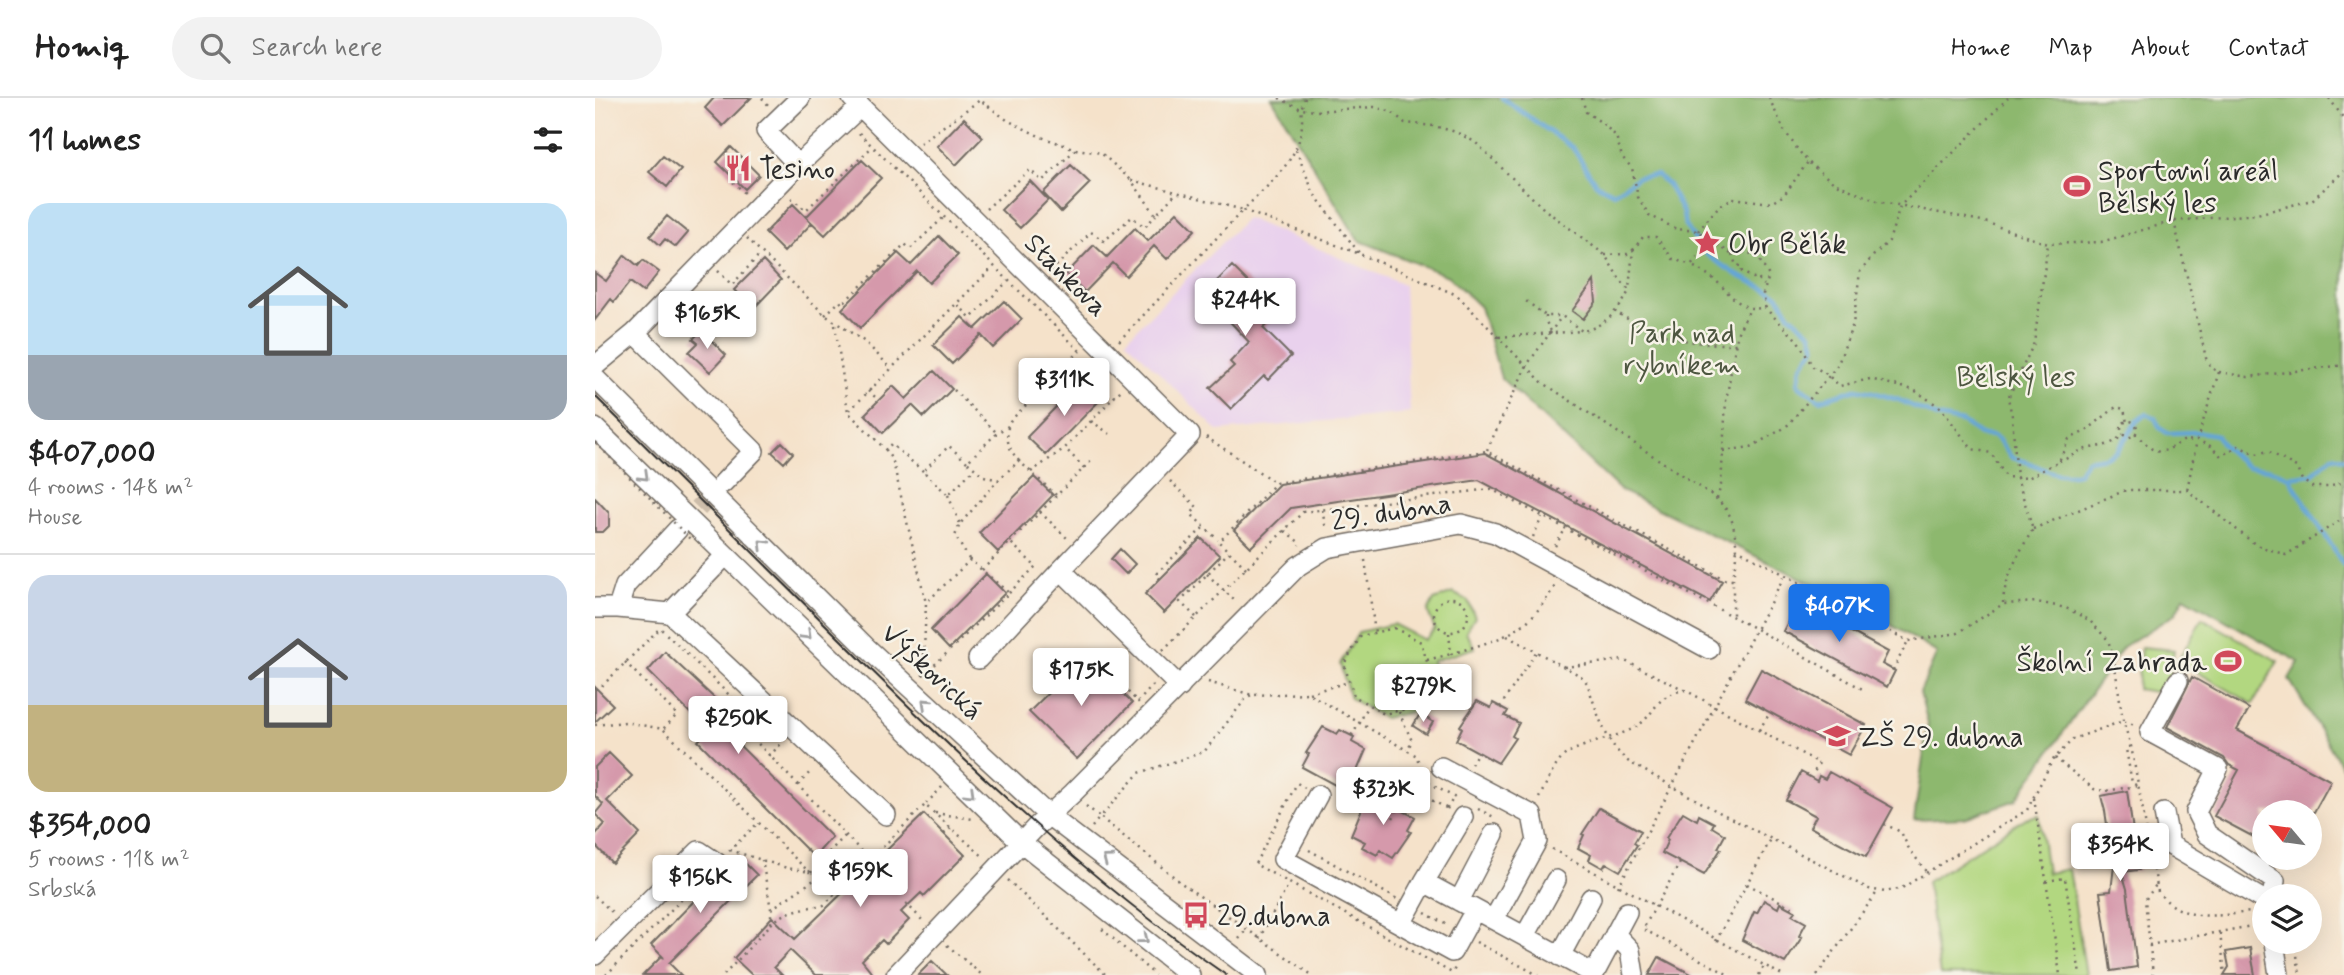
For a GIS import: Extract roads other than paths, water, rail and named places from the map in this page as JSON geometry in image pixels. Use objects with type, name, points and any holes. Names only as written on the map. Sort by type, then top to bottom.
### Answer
[{"type":"street","points":[[798,165],[767,131],[800,98]]},
{"type":"street","points":[[595,366],[635,333],[798,165],[859,108],[856,112]]},
{"type":"street","name":"Staňkova","points":[[856,112],[1190,435],[978,659]]},
{"type":"street","points":[[635,333],[754,451],[723,483]]},
{"type":"street","name":"Výškovická","points":[[595,377],[1043,820],[1258,975]]},
{"type":"street","points":[[595,428],[1021,843],[1190,975]]},
{"type":"street","name":"29. dubna","points":[[897,975],[994,866],[1073,793],[1299,566],[1327,548],[1461,524],[1495,533],[1709,649]]},
{"type":"street","points":[[618,608],[625,586],[685,535]]},
{"type":"street","points":[[670,613],[725,556]]},
{"type":"street","points":[[1061,570],[1179,687]]},
{"type":"street","points":[[595,608],[670,613],[886,815]]},
{"type":"street","points":[[2178,681],[2150,732],[2218,769],[2196,811],[2207,834],[2275,881],[2274,884]]},
{"type":"street","points":[[1441,767],[1532,815],[1537,841],[1494,919]]},
{"type":"street","points":[[1318,795],[1283,859],[1452,951],[1494,834]]},
{"type":"street","points":[[1401,923],[1424,882],[1455,812]]},
{"type":"street","points":[[2164,814],[2170,845],[2252,901]]},
{"type":"street","points":[[595,956],[699,851],[724,857]]},
{"type":"street","points":[[1525,936],[1556,880]]},
{"type":"street","points":[[1424,882],[1593,974],[1627,912]]},
{"type":"street","points":[[1560,956],[1591,898]]},
{"type":"street","points":[[1615,934],[1630,950],[1634,975]]},
{"type":"street","points":[[2276,954],[2279,975]]},
{"type":"waterway","points":[[1502,98],[1573,148],[1596,184],[1614,193],[1638,177],[1657,175],[1668,185],[1683,213],[1685,226],[1707,255],[1737,275],[1778,295],[1790,315],[1811,333],[1815,347],[1801,366],[1798,385],[1820,400],[1856,389],[1899,400],[1937,417],[1962,422],[1980,435],[1993,436],[2012,458],[2060,474],[2078,473],[2087,460],[2105,457],[2117,451],[2137,421],[2146,414],[2155,418],[2160,428],[2167,433],[2200,432],[2217,435],[2223,446],[2247,467],[2270,469],[2289,477],[2312,474],[2333,456],[2344,459]]},
{"type":"waterway","points":[[2289,477],[2344,566]]},
{"type":"tunnel","points":[[678,529],[723,483]]},
{"type":"tram line","points":[[595,396],[888,687],[980,774],[1075,859],[1226,975]]},
{"type":"place","name":"Tesino","points":[[738,168]]},
{"type":"place","name":"Sportovní areál Bělský les","points":[[2077,186]]},
{"type":"place","name":"Obr Bělák","points":[[1707,243]]},
{"type":"place","name":"Školní Zahrada","points":[[2228,661]]},
{"type":"place","name":"ZŠ 29. dubna","points":[[1837,736]]},
{"type":"place","name":"29.dubna","points":[[1196,915]]},
{"type":"park label","name":"Park nad rybníkem","points":[[1682,348]]},
{"type":"park label","name":"Bělský les","points":[[2016,376]]}]
